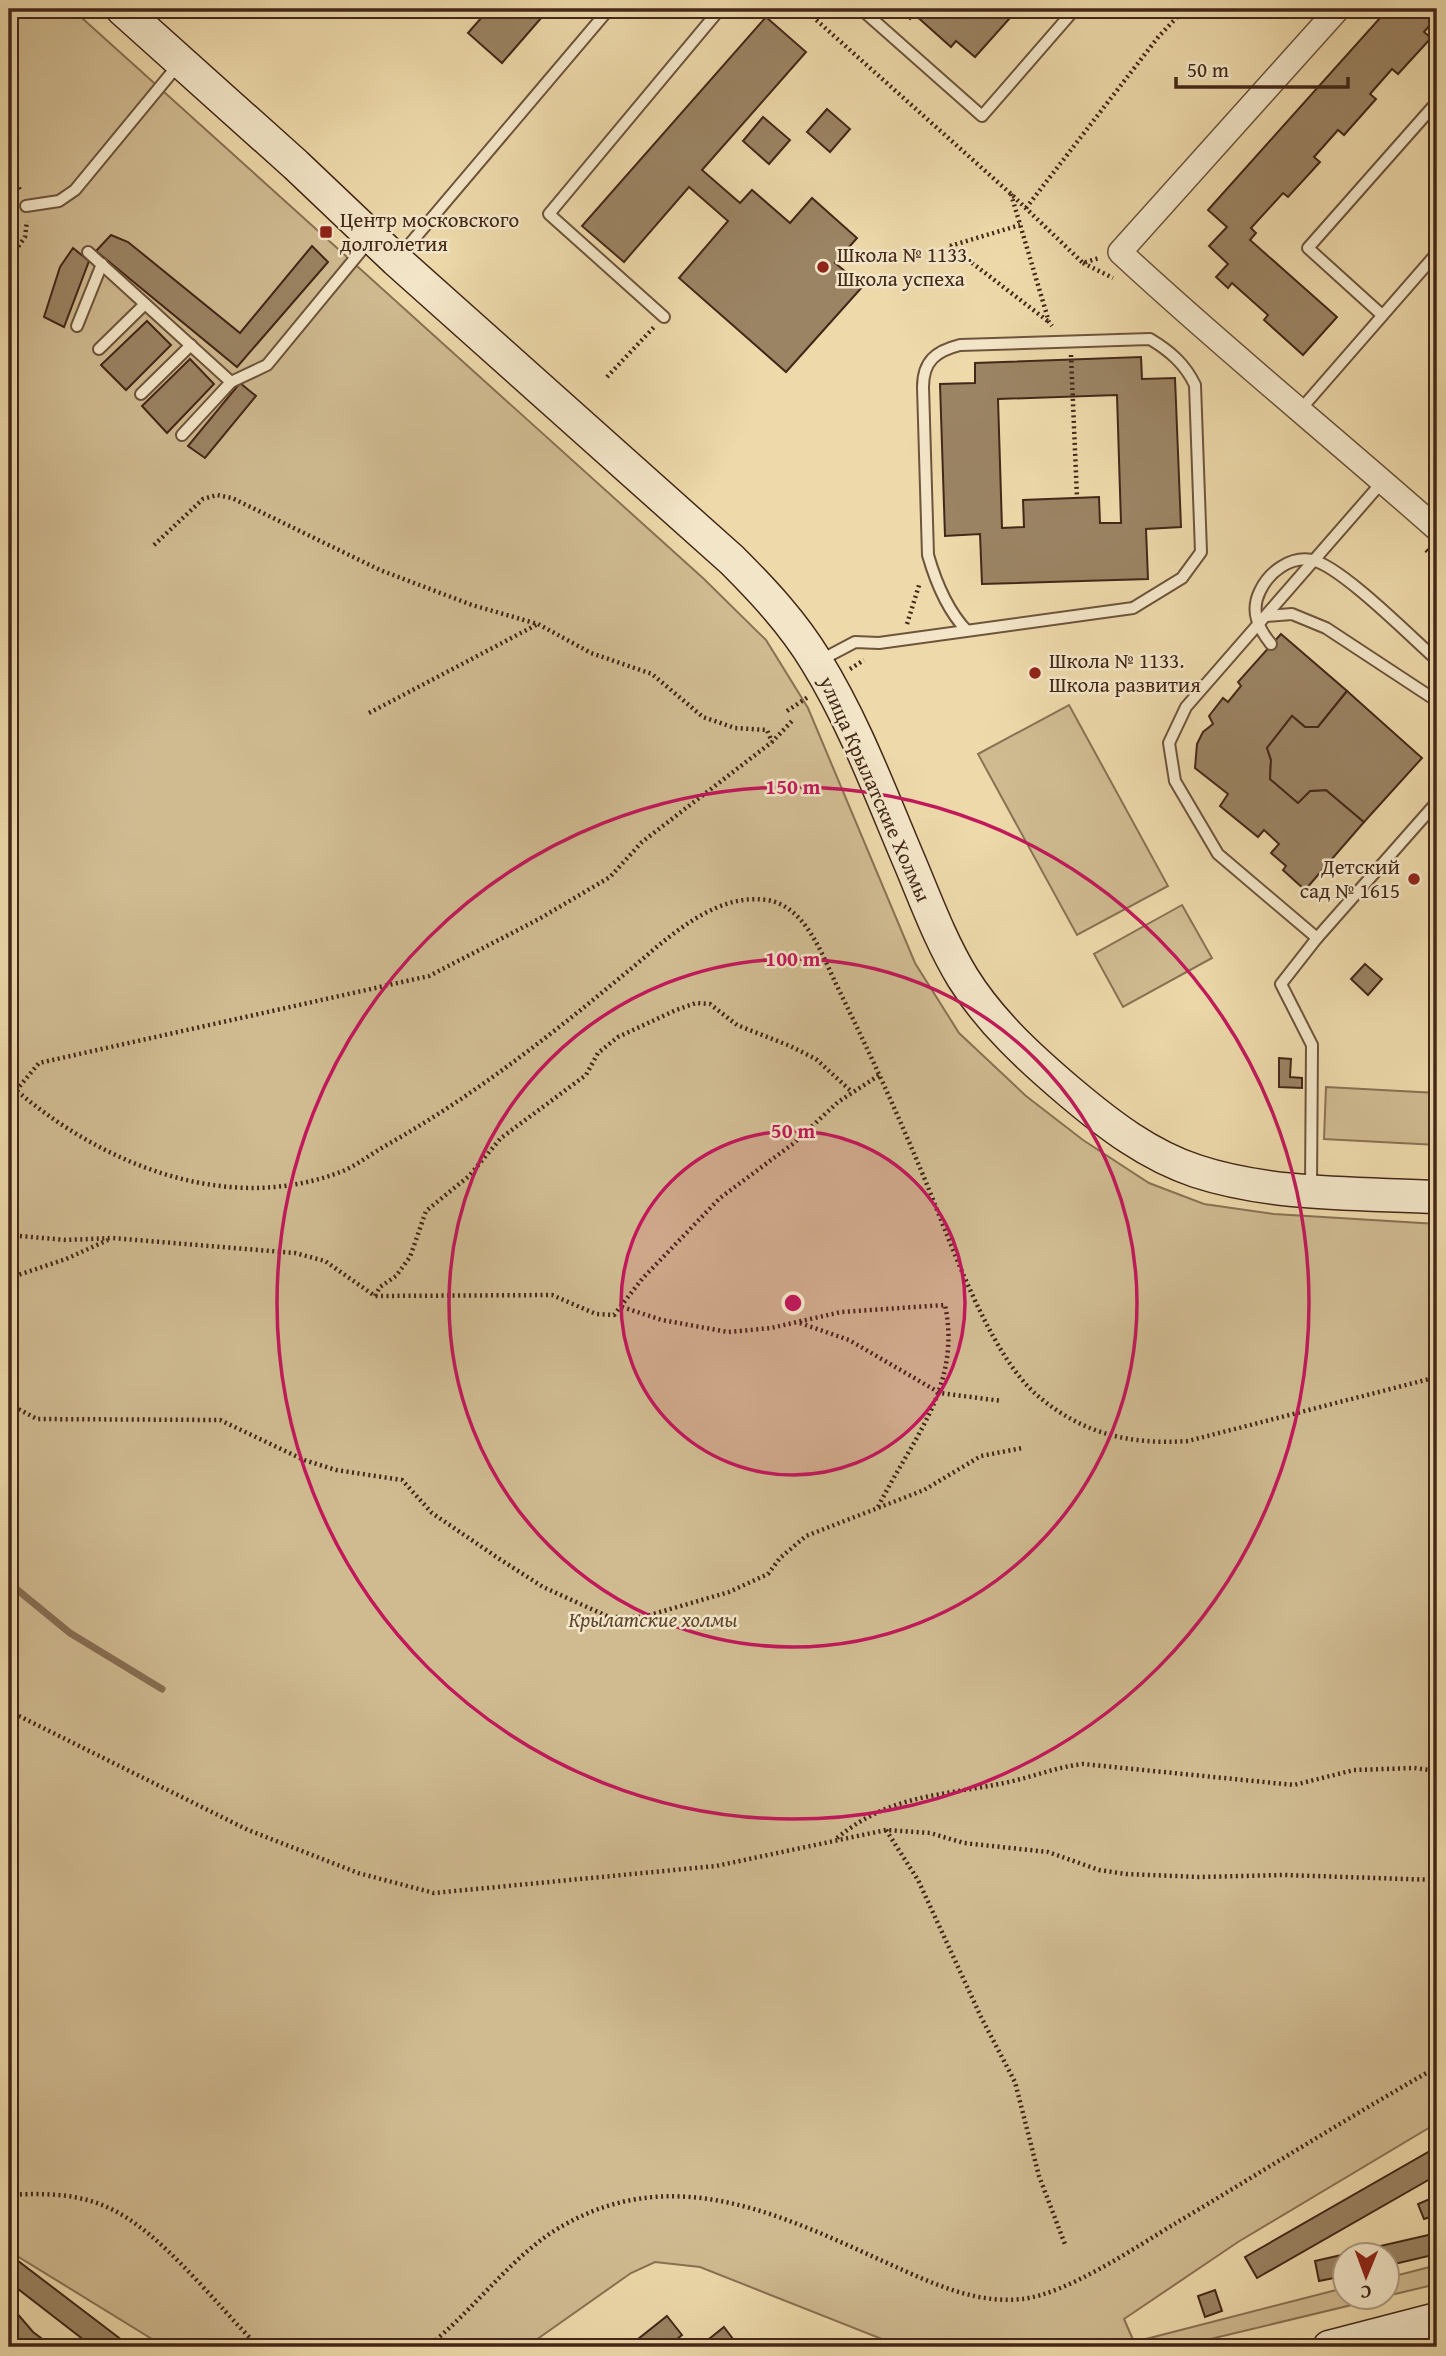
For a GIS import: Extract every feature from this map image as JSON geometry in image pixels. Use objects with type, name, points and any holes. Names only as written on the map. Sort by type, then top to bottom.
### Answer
[{"type":"street","name":"улица Крылатские Холмы","points":[[121,9],[396,260],[732,560],[771,599],[817,662],[848,719],[943,941],[962,977],[987,1012],[1046,1072],[1100,1118],[1144,1148],[1196,1171],[1250,1184],[1437,1196]]},
{"type":"street","points":[[1338,9],[1120,252],[1183,311],[1301,409],[1437,529]]},
{"type":"street","points":[[1329,2347],[1436,2329]]},
{"type":"lane","points":[[396,260],[609,9]]},
{"type":"lane","points":[[664,317],[549,214],[720,9]]},
{"type":"lane","points":[[861,9],[982,116],[1075,9]]},
{"type":"lane","points":[[26,206],[59,201],[75,190],[180,61]]},
{"type":"lane","points":[[1382,315],[1308,248],[1437,102]]},
{"type":"lane","points":[[182,435],[231,382],[267,365],[372,238]]},
{"type":"lane","points":[[88,252],[231,382]]},
{"type":"lane","points":[[1301,409],[1437,253]]},
{"type":"lane","points":[[77,326],[102,264]]},
{"type":"lane","points":[[99,349],[145,304]]},
{"type":"lane","points":[[817,662],[855,642],[967,631],[1133,608],[1182,578],[1201,552],[1195,385],[1187,368],[1150,339],[960,345],[942,350],[929,361],[923,372],[928,555],[936,582],[957,621],[967,631]]},
{"type":"lane","points":[[141,394],[191,345]]},
{"type":"lane","points":[[1317,938],[1218,853],[1175,782],[1169,743],[1186,707],[1383,481]]},
{"type":"lane","points":[[1271,645],[1256,619],[1259,593],[1267,579],[1279,567],[1298,560],[1313,560],[1338,574],[1437,660]]},
{"type":"lane","points":[[1266,616],[1292,614],[1326,628],[1437,701]]},
{"type":"lane","points":[[1311,1190],[1312,1045],[1281,984],[1317,938],[1437,802]]},
{"type":"path","points":[[804,9],[1011,194],[1083,263],[1120,252]]},
{"type":"path","points":[[1026,208],[1159,36],[1185,9]]},
{"type":"path","points":[[1011,194],[1049,322]]},
{"type":"path","points":[[1020,225],[950,246],[1070,341],[1077,498]]},
{"type":"path","points":[[607,377],[664,317]]},
{"type":"path","points":[[154,545],[203,499],[225,496],[380,570],[472,605],[538,624],[591,653],[652,674],[703,717],[735,728],[768,730],[772,742]]},
{"type":"path","points":[[903,638],[928,555]]},
{"type":"path","points":[[369,713],[538,624]]},
{"type":"path","points":[[9,1099],[39,1063],[429,976],[539,919],[610,877],[642,842],[772,742],[792,721]]},
{"type":"path","points":[[9,1084],[79,1135],[128,1162],[190,1181],[231,1189],[274,1188],[344,1171],[429,1122],[551,1035],[681,928],[713,910],[746,900],[770,901],[803,922],[818,945],[881,1074],[977,1305],[1012,1367],[1035,1394],[1070,1420],[1108,1434],[1148,1443],[1188,1441],[1437,1377]]},
{"type":"path","points":[[375,1296],[380,1287],[396,1276],[410,1257],[426,1211],[469,1176],[501,1138],[586,1075],[598,1053],[618,1037],[676,1010],[696,1003],[710,1004],[737,1025],[816,1059],[852,1092]]},
{"type":"path","points":[[9,1235],[66,1240],[112,1238],[295,1254],[325,1261],[375,1296],[552,1295],[596,1314],[614,1315],[642,1279],[720,1198],[794,1143],[852,1092],[881,1074]]},
{"type":"path","points":[[9,1278],[66,1259],[112,1238]]},
{"type":"path","points":[[622,1307],[662,1320],[728,1332],[799,1322],[841,1312],[945,1305],[950,1332],[940,1394],[877,1508]]},
{"type":"path","points":[[799,1322],[849,1340],[940,1394],[1002,1401]]},
{"type":"path","points":[[9,1404],[37,1419],[139,1422],[220,1420],[304,1460],[336,1470],[402,1480],[432,1513],[498,1558],[542,1587],[609,1617],[643,1617],[729,1592],[768,1574],[780,1558],[806,1536],[925,1490],[981,1456],[1022,1448]]},
{"type":"path","points":[[9,1711],[248,1830],[358,1872],[434,1893],[716,1866],[836,1838],[886,1830],[930,1833],[964,1843],[1048,1852],[1099,1870],[1126,1874],[1199,1877],[1284,1874],[1437,1880]]},
{"type":"path","points":[[836,1838],[878,1810],[946,1792],[1012,1781],[1051,1768],[1083,1764],[1294,1785],[1354,1770],[1414,1768],[1437,1771]]},
{"type":"path","points":[[886,1830],[918,1880],[981,2017],[1016,2082],[1039,2176],[1066,2247]]},
{"type":"path","points":[[427,2347],[458,2321],[527,2250],[562,2225],[596,2210],[674,2196],[711,2198],[751,2206],[790,2220],[950,2290],[992,2299],[1026,2299],[1068,2283],[1118,2258],[1437,2067]]},
{"type":"path","points":[[9,2195],[39,2193],[74,2197],[109,2208],[143,2230],[259,2347]]},
{"type":"green space","name":"Крылатские холмы","points":[[9,9],[72,9],[704,579],[766,640],[808,708],[915,963],[959,1033],[1026,1096],[1083,1140],[1149,1183],[1204,1204],[1274,1214],[1437,1224],[1437,2123],[1238,2242],[1124,2319],[1134,2342],[1330,2292],[1331,2310],[1177,2347],[902,2347],[700,2267],[655,2262],[631,2273],[526,2347],[165,2347],[9,2251]]},
{"type":"green space","points":[[1069,705],[1168,886],[1077,935],[978,754]]},
{"type":"green space","points":[[1182,905],[1212,958],[1123,1007],[1094,954]]},
{"type":"green space","points":[[1326,1087],[1437,1093],[1437,1145],[1324,1139]]},
{"type":"green space","points":[[1437,2265],[1437,2284],[1400,2293],[1400,2275]]},
{"type":"building","points":[[489,9],[549,9],[502,63],[468,33]]},
{"type":"building","points":[[899,9],[1018,9],[975,57],[956,41],[951,47],[914,14],[910,19]]},
{"type":"building","points":[[1388,9],[1437,9],[1437,17],[1424,32],[1431,38],[1398,74],[1392,69],[1370,94],[1376,99],[1344,135],[1338,130],[1314,157],[1320,162],[1288,197],[1283,193],[1251,228],[1256,233],[1250,240],[1337,317],[1303,355],[1264,320],[1268,315],[1232,283],[1228,288],[1216,277],[1228,264],[1209,246],[1227,227],[1208,210]]},
{"type":"building","points":[[766,17],[806,52],[702,170],[740,203],[752,190],[790,223],[812,198],[857,238],[835,263],[863,286],[786,372],[679,278],[728,221],[689,187],[624,262],[582,226]]},
{"type":"building","points":[[827,109],[850,129],[830,152],[807,132]]},
{"type":"building","points":[[763,117],[790,140],[769,164],[743,141]]},
{"type":"building","points":[[111,235],[128,242],[240,333],[312,246],[328,262],[237,367],[96,251]]},
{"type":"building","points":[[73,248],[89,261],[64,327],[44,317],[60,267]]},
{"type":"building","points":[[147,321],[171,345],[126,390],[101,365]]},
{"type":"building","points":[[1141,357],[1142,379],[1175,378],[1181,527],[1146,529],[1148,579],[982,584],[980,534],[945,536],[940,384],[975,383],[975,363]],"holes":[[[1117,395],[1121,523],[1100,523],[1099,497],[1023,500],[1024,527],[1002,528],[998,399]]]},
{"type":"building","points":[[190,359],[214,384],[167,433],[142,406]]},
{"type":"building","points":[[240,383],[256,396],[205,458],[188,446]]},
{"type":"building","points":[[1281,634],[1347,691],[1318,727],[1305,727],[1292,716],[1267,748],[1271,760],[1270,779],[1298,803],[1310,791],[1326,790],[1364,822],[1305,890],[1283,870],[1286,866],[1271,853],[1279,844],[1264,830],[1258,837],[1220,806],[1228,794],[1195,768],[1197,744],[1203,732],[1213,724],[1209,716],[1223,698],[1228,702],[1241,686],[1238,682]]},
{"type":"building","points":[[1347,691],[1422,758],[1364,822],[1326,790],[1310,791],[1298,803],[1270,779],[1271,760],[1267,748],[1292,716],[1305,727],[1318,727]]},
{"type":"building","points":[[1365,964],[1382,979],[1368,995],[1351,979]]},
{"type":"building","points":[[1279,1058],[1291,1059],[1290,1077],[1302,1078],[1302,1088],[1279,1087]]},
{"type":"building","points":[[1437,2147],[1437,2175],[1257,2278],[1245,2257]]},
{"type":"building","points":[[1437,2196],[1437,2215],[1424,2219],[1418,2204]]},
{"type":"building","points":[[1437,2233],[1437,2254],[1400,2263],[1400,2242]]},
{"type":"building","points":[[9,2254],[131,2347],[93,2347],[9,2282]]},
{"type":"building","points":[[1330,2257],[1330,2279],[1319,2281],[1315,2261]]},
{"type":"building","points":[[1215,2290],[1222,2311],[1205,2317],[1198,2296]]},
{"type":"building","points":[[9,2304],[33,2332],[53,2347],[13,2347],[9,2342]]},
{"type":"building","points":[[667,2316],[682,2335],[667,2347],[628,2347]]},
{"type":"building","points":[[724,2327],[739,2347],[699,2347]]},
{"type":"waterway","points":[[9,1583],[70,1633],[162,1689]]},
{"type":"place","name":"Центр московского долголетия","points":[[326,232]]},
{"type":"place","name":"Школа № 1133. Школа успеха","points":[[823,267]]},
{"type":"place","name":"Школа № 1133. Школа развития","points":[[1035,673]]},
{"type":"place","name":"Детский сад № 1615","points":[[1414,879]]}]
